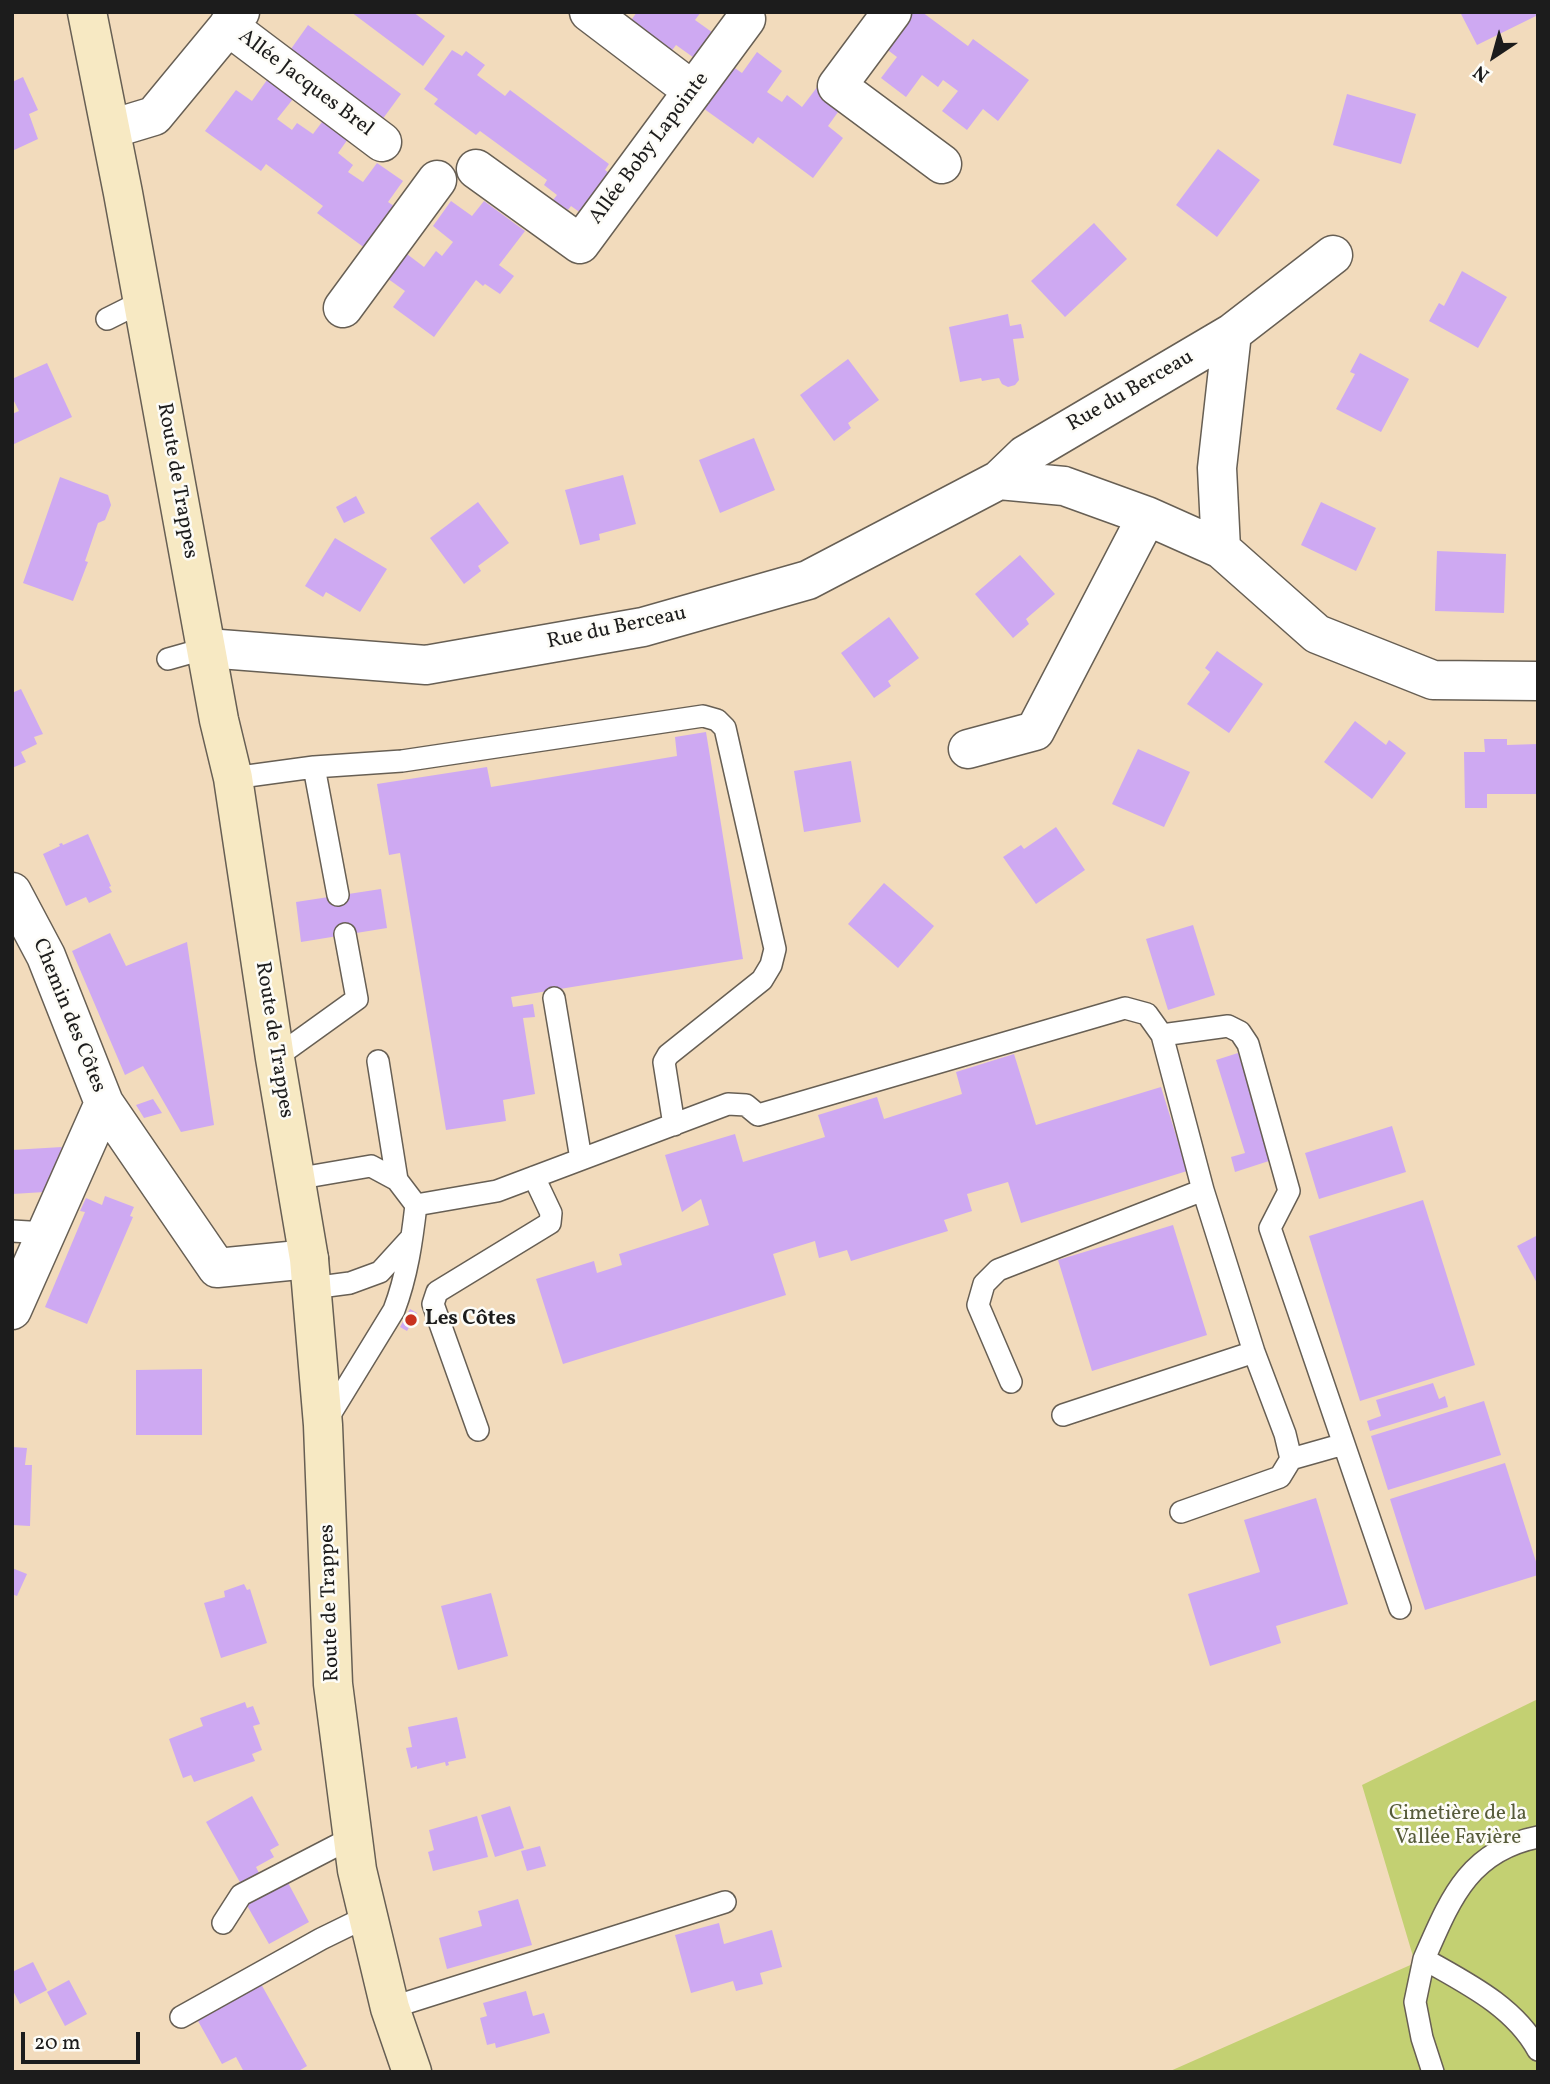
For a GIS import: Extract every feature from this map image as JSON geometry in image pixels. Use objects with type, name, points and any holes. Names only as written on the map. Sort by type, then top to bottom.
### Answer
[{"type":"main road","name":"Route de Trappes","points":[[87,12],[111,129],[219,720],[233,778],[310,1273],[323,1425],[333,1684],[357,1870],[390,2008],[412,2072]]},
{"type":"street","points":[[589,12],[693,91]]},
{"type":"street","points":[[892,12],[837,86],[942,164]]},
{"type":"street","points":[[111,129],[154,116],[234,19]]},
{"type":"street","name":"Allée Jacques Brel","points":[[234,19],[382,142]]},
{"type":"street","name":"Allée Boby Lapointe","points":[[477,169],[580,244],[746,19]]},
{"type":"street","points":[[343,308],[437,180]]},
{"type":"street","name":"Rue du Berceau","points":[[207,648],[426,665],[643,626],[808,580],[999,480],[1025,455],[1232,333],[1333,255]]},
{"type":"street","name":"Rue du Berceau","points":[[1221,549],[1217,468],[1232,333]]},
{"type":"street","points":[[999,480],[1063,486],[1147,516],[1221,549],[1317,634],[1433,680],[1538,681]]},
{"type":"street","points":[[968,749],[1035,731],[1147,516]]},
{"type":"street","name":"Chemin des Côtes","points":[[14,900],[46,956],[104,1103],[217,1268],[310,1273]]},
{"type":"street","points":[[12,1310],[29,1232],[104,1103]]},
{"type":"lane","points":[[107,319],[143,301]]},
{"type":"lane","points":[[168,659],[207,648]]},
{"type":"lane","points":[[233,778],[314,767],[402,761],[703,716],[717,720],[725,728],[775,949],[771,965],[762,980],[668,1055],[664,1062],[674,1125]]},
{"type":"lane","points":[[314,767],[338,895]]},
{"type":"lane","points":[[275,1058],[357,999],[345,934]]},
{"type":"lane","points":[[554,998],[581,1159]]},
{"type":"lane","points":[[416,1205],[497,1191],[728,1104],[746,1105],[758,1115],[1125,1008],[1147,1014],[1162,1035],[1203,1190],[1291,1459]]},
{"type":"lane","points":[[1162,1035],[1228,1026],[1240,1032],[1248,1044],[1289,1191],[1270,1228],[1400,1608]]},
{"type":"lane","points":[[378,1060],[397,1180]]},
{"type":"lane","points":[[295,1179],[371,1166],[397,1180],[416,1205],[413,1235],[401,1292],[394,1310],[323,1425]]},
{"type":"lane","points":[[478,1430],[433,1304],[437,1292],[550,1223],[551,1213],[534,1177]]},
{"type":"lane","points":[[1010,1382],[978,1305],[984,1284],[998,1270],[1203,1190]]},
{"type":"lane","points":[[310,1273],[350,1283],[380,1272],[413,1235]]},
{"type":"lane","points":[[1063,1415],[1254,1352]]},
{"type":"lane","points":[[1181,1512],[1280,1477],[1291,1459],[1344,1444]]},
{"type":"lane","points":[[223,1923],[241,1895],[353,1837]]},
{"type":"lane","points":[[1433,2072],[1422,2038],[1415,2002],[1424,1959],[1446,1910],[1470,1872],[1492,1853],[1538,1837]]},
{"type":"lane","points":[[390,2008],[725,1902]]},
{"type":"lane","points":[[181,2017],[368,1916]]},
{"type":"lane","points":[[1424,1959],[1483,1994],[1513,2017],[1538,2050]]},
{"type":"green space","name":"Cimetière de la Vallée Favière","points":[[1538,1699],[1538,2072],[1168,2072],[1415,1963],[1362,1785]]},
{"type":"building","points":[[351,12],[413,12],[445,36],[423,66]]},
{"type":"building","points":[[637,12],[701,12],[695,20],[716,35],[697,60],[676,45],[664,61],[624,30]]},
{"type":"building","points":[[906,12],[922,12],[968,46],[973,39],[1029,80],[998,121],[983,109],[967,130],[942,111],[958,91],[943,80],[938,87],[922,75],[906,97],[881,78],[897,57],[881,45]]},
{"type":"building","points":[[1460,12],[1538,12],[1538,15],[1477,45]]},
{"type":"building","points":[[308,25],[401,94],[379,124],[286,56]]},
{"type":"building","points":[[452,50],[462,56],[466,51],[485,65],[477,75],[505,96],[510,90],[609,164],[605,170],[614,177],[585,216],[571,206],[568,210],[553,200],[557,195],[544,185],[547,180],[480,131],[476,135],[434,104],[438,99],[424,89]]},
{"type":"building","points":[[757,52],[782,71],[767,92],[782,102],[787,95],[802,107],[818,86],[843,105],[828,126],[843,138],[813,178],[758,137],[753,144],[696,103],[726,62],[742,73]]},
{"type":"building","points":[[23,77],[38,110],[29,114],[38,139],[12,151],[12,82]]},
{"type":"building","points":[[267,80],[293,99],[277,119],[292,130],[297,123],[313,134],[328,114],[353,132],[338,153],[353,165],[348,172],[363,182],[377,163],[403,181],[388,202],[403,212],[373,254],[317,213],[323,206],[266,164],[261,171],[205,131],[236,90],[252,101]]},
{"type":"building","points":[[1347,94],[1416,114],[1401,164],[1333,145]]},
{"type":"building","points":[[1218,149],[1260,180],[1217,237],[1176,205]]},
{"type":"building","points":[[451,201],[472,216],[484,201],[525,231],[499,265],[514,276],[500,294],[476,280],[434,337],[393,307],[405,291],[384,276],[403,251],[424,267],[436,251],[442,256],[453,242],[433,226]]},
{"type":"building","points":[[1094,223],[1127,259],[1065,317],[1031,281]]},
{"type":"building","points":[[1462,271],[1507,297],[1478,348],[1429,321],[1439,303],[1444,306]]},
{"type":"building","points":[[1008,314],[1010,326],[1021,324],[1024,338],[1013,339],[1019,380],[1008,387],[1002,384],[999,378],[960,382],[949,327]]},
{"type":"building","points":[[1360,353],[1409,379],[1381,432],[1336,409],[1355,374],[1350,372]]},
{"type":"building","points":[[848,359],[879,400],[848,423],[851,428],[834,441],[800,395]]},
{"type":"building","points":[[47,363],[72,417],[12,445],[12,414],[19,411],[12,397],[12,379]]},
{"type":"building","points":[[754,438],[775,490],[720,513],[699,460]]},
{"type":"building","points":[[623,475],[636,524],[599,534],[600,540],[580,545],[565,490]]},
{"type":"building","points":[[60,477],[108,495],[111,505],[105,520],[98,523],[85,561],[88,562],[73,601],[23,583]]},
{"type":"building","points":[[356,496],[365,513],[344,523],[336,507]]},
{"type":"building","points":[[478,502],[509,543],[478,566],[481,571],[464,584],[430,538]]},
{"type":"building","points":[[1321,502],[1376,528],[1356,571],[1301,545]]},
{"type":"building","points":[[335,538],[387,569],[360,612],[326,592],[323,597],[305,586]]},
{"type":"building","points":[[1437,551],[1506,554],[1504,613],[1435,611]]},
{"type":"building","points":[[1020,555],[1055,594],[1026,619],[1029,624],[1013,638],[975,594]]},
{"type":"building","points":[[889,617],[919,658],[888,681],[891,686],[874,698],[841,653]]},
{"type":"building","points":[[1217,651],[1263,684],[1229,733],[1187,704],[1210,672],[1205,668]]},
{"type":"building","points":[[21,689],[43,734],[34,737],[37,744],[21,752],[26,762],[12,768],[12,693]]},
{"type":"building","points":[[1355,721],[1386,745],[1389,740],[1406,753],[1372,799],[1324,762]]},
{"type":"building","points":[[706,732],[743,959],[511,997],[513,1007],[533,1004],[535,1017],[523,1018],[535,1094],[503,1100],[506,1121],[446,1130],[400,853],[389,855],[377,784],[487,767],[491,787],[677,756],[675,737]]},
{"type":"building","points":[[1484,739],[1507,739],[1507,745],[1538,744],[1538,794],[1487,794],[1487,808],[1465,808],[1464,752],[1485,752]]},
{"type":"building","points":[[1138,749],[1190,772],[1164,827],[1112,804]]},
{"type":"building","points":[[851,761],[861,822],[804,832],[794,771]]},
{"type":"building","points":[[1056,827],[1085,870],[1036,904],[1003,857],[1021,845],[1024,849]]},
{"type":"building","points":[[88,834],[112,892],[89,903],[86,897],[66,906],[43,854],[60,846],[59,844],[63,845]]},
{"type":"building","points":[[884,883],[934,926],[898,968],[848,924]]},
{"type":"building","points":[[381,889],[387,928],[301,942],[296,902]]},
{"type":"building","points":[[1193,925],[1215,995],[1168,1010],[1146,939]]},
{"type":"building","points":[[110,933],[126,966],[187,942],[214,1125],[181,1132],[143,1066],[125,1075],[72,951]]},
{"type":"building","points":[[1238,1053],[1272,1160],[1235,1172],[1231,1157],[1245,1153],[1216,1060]]},
{"type":"building","points":[[1014,1054],[1036,1125],[1161,1087],[1187,1171],[1021,1223],[1008,1182],[967,1194],[972,1211],[944,1220],[948,1231],[851,1261],[847,1250],[819,1258],[815,1241],[773,1254],[786,1295],[563,1364],[536,1279],[594,1261],[597,1273],[622,1265],[619,1254],[709,1225],[701,1199],[682,1212],[665,1155],[735,1134],[743,1162],[825,1137],[818,1115],[877,1097],[884,1119],[962,1094],[956,1072]]},
{"type":"building","points":[[153,1099],[162,1113],[144,1118],[136,1105]]},
{"type":"building","points":[[1392,1126],[1406,1172],[1319,1199],[1305,1153]]},
{"type":"building","points":[[62,1147],[45,1192],[12,1194],[12,1150]]},
{"type":"building","points":[[105,1196],[134,1207],[130,1216],[133,1217],[87,1324],[45,1307],[85,1212],[80,1211],[86,1198],[102,1205]]},
{"type":"building","points":[[1423,1200],[1475,1365],[1360,1401],[1309,1236]]},
{"type":"building","points":[[1173,1225],[1207,1335],[1092,1371],[1058,1260]]},
{"type":"building","points":[[1538,1235],[1538,1285],[1517,1246]]},
{"type":"building","points":[[410,1309],[417,1313],[407,1331],[400,1327]]},
{"type":"building","points":[[202,1369],[202,1435],[136,1435],[136,1370]]},
{"type":"building","points":[[1433,1383],[1439,1399],[1445,1396],[1448,1407],[1370,1431],[1367,1421],[1381,1416],[1376,1400]]},
{"type":"building","points":[[1484,1401],[1501,1455],[1388,1490],[1371,1436]]},
{"type":"building","points":[[12,1447],[27,1448],[25,1465],[32,1465],[30,1526],[12,1525]]},
{"type":"building","points":[[1505,1463],[1538,1575],[1425,1610],[1390,1499]]},
{"type":"building","points":[[1316,1498],[1348,1604],[1276,1626],[1281,1643],[1210,1666],[1188,1594],[1260,1572],[1244,1520]]},
{"type":"building","points":[[12,1568],[27,1574],[17,1596],[12,1594]]},
{"type":"building","points":[[244,1584],[247,1590],[250,1589],[267,1643],[221,1658],[204,1603],[225,1597],[224,1591]]},
{"type":"building","points":[[491,1593],[508,1656],[458,1670],[441,1606]]},
{"type":"building","points":[[245,1702],[247,1708],[253,1706],[260,1724],[253,1726],[262,1750],[252,1754],[255,1761],[194,1782],[191,1775],[183,1778],[169,1739],[203,1726],[200,1718]]},
{"type":"building","points":[[457,1717],[466,1758],[448,1762],[449,1765],[446,1766],[445,1762],[411,1768],[406,1748],[412,1747],[408,1727]]},
{"type":"building","points":[[252,1796],[279,1845],[270,1850],[274,1857],[256,1867],[259,1873],[241,1884],[206,1822]]},
{"type":"building","points":[[510,1806],[524,1848],[495,1857],[481,1815]]},
{"type":"building","points":[[477,1816],[488,1857],[433,1871],[428,1852],[434,1850],[429,1830]]},
{"type":"building","points":[[540,1846],[546,1866],[527,1871],[521,1851]]},
{"type":"building","points":[[286,1879],[309,1922],[269,1944],[245,1902]]},
{"type":"building","points":[[518,1899],[532,1945],[447,1969],[439,1938],[482,1926],[478,1911]]},
{"type":"building","points":[[719,1923],[724,1944],[772,1930],[782,1967],[760,1973],[763,1984],[736,1991],[733,1981],[691,1993],[675,1935]]},
{"type":"building","points":[[33,1962],[47,1990],[20,2004],[12,1989],[12,1972]]},
{"type":"building","points":[[69,1980],[87,2014],[65,2026],[47,1992]]},
{"type":"building","points":[[261,1984],[307,2066],[297,2072],[244,2072],[236,2057],[222,2064],[198,2021]]},
{"type":"building","points":[[526,1991],[533,2016],[544,2013],[550,2033],[496,2048],[495,2043],[487,2045],[480,2018],[487,2016],[483,2003]]},
{"type":"place","name":"Les Côtes","points":[[411,1320]]}]
